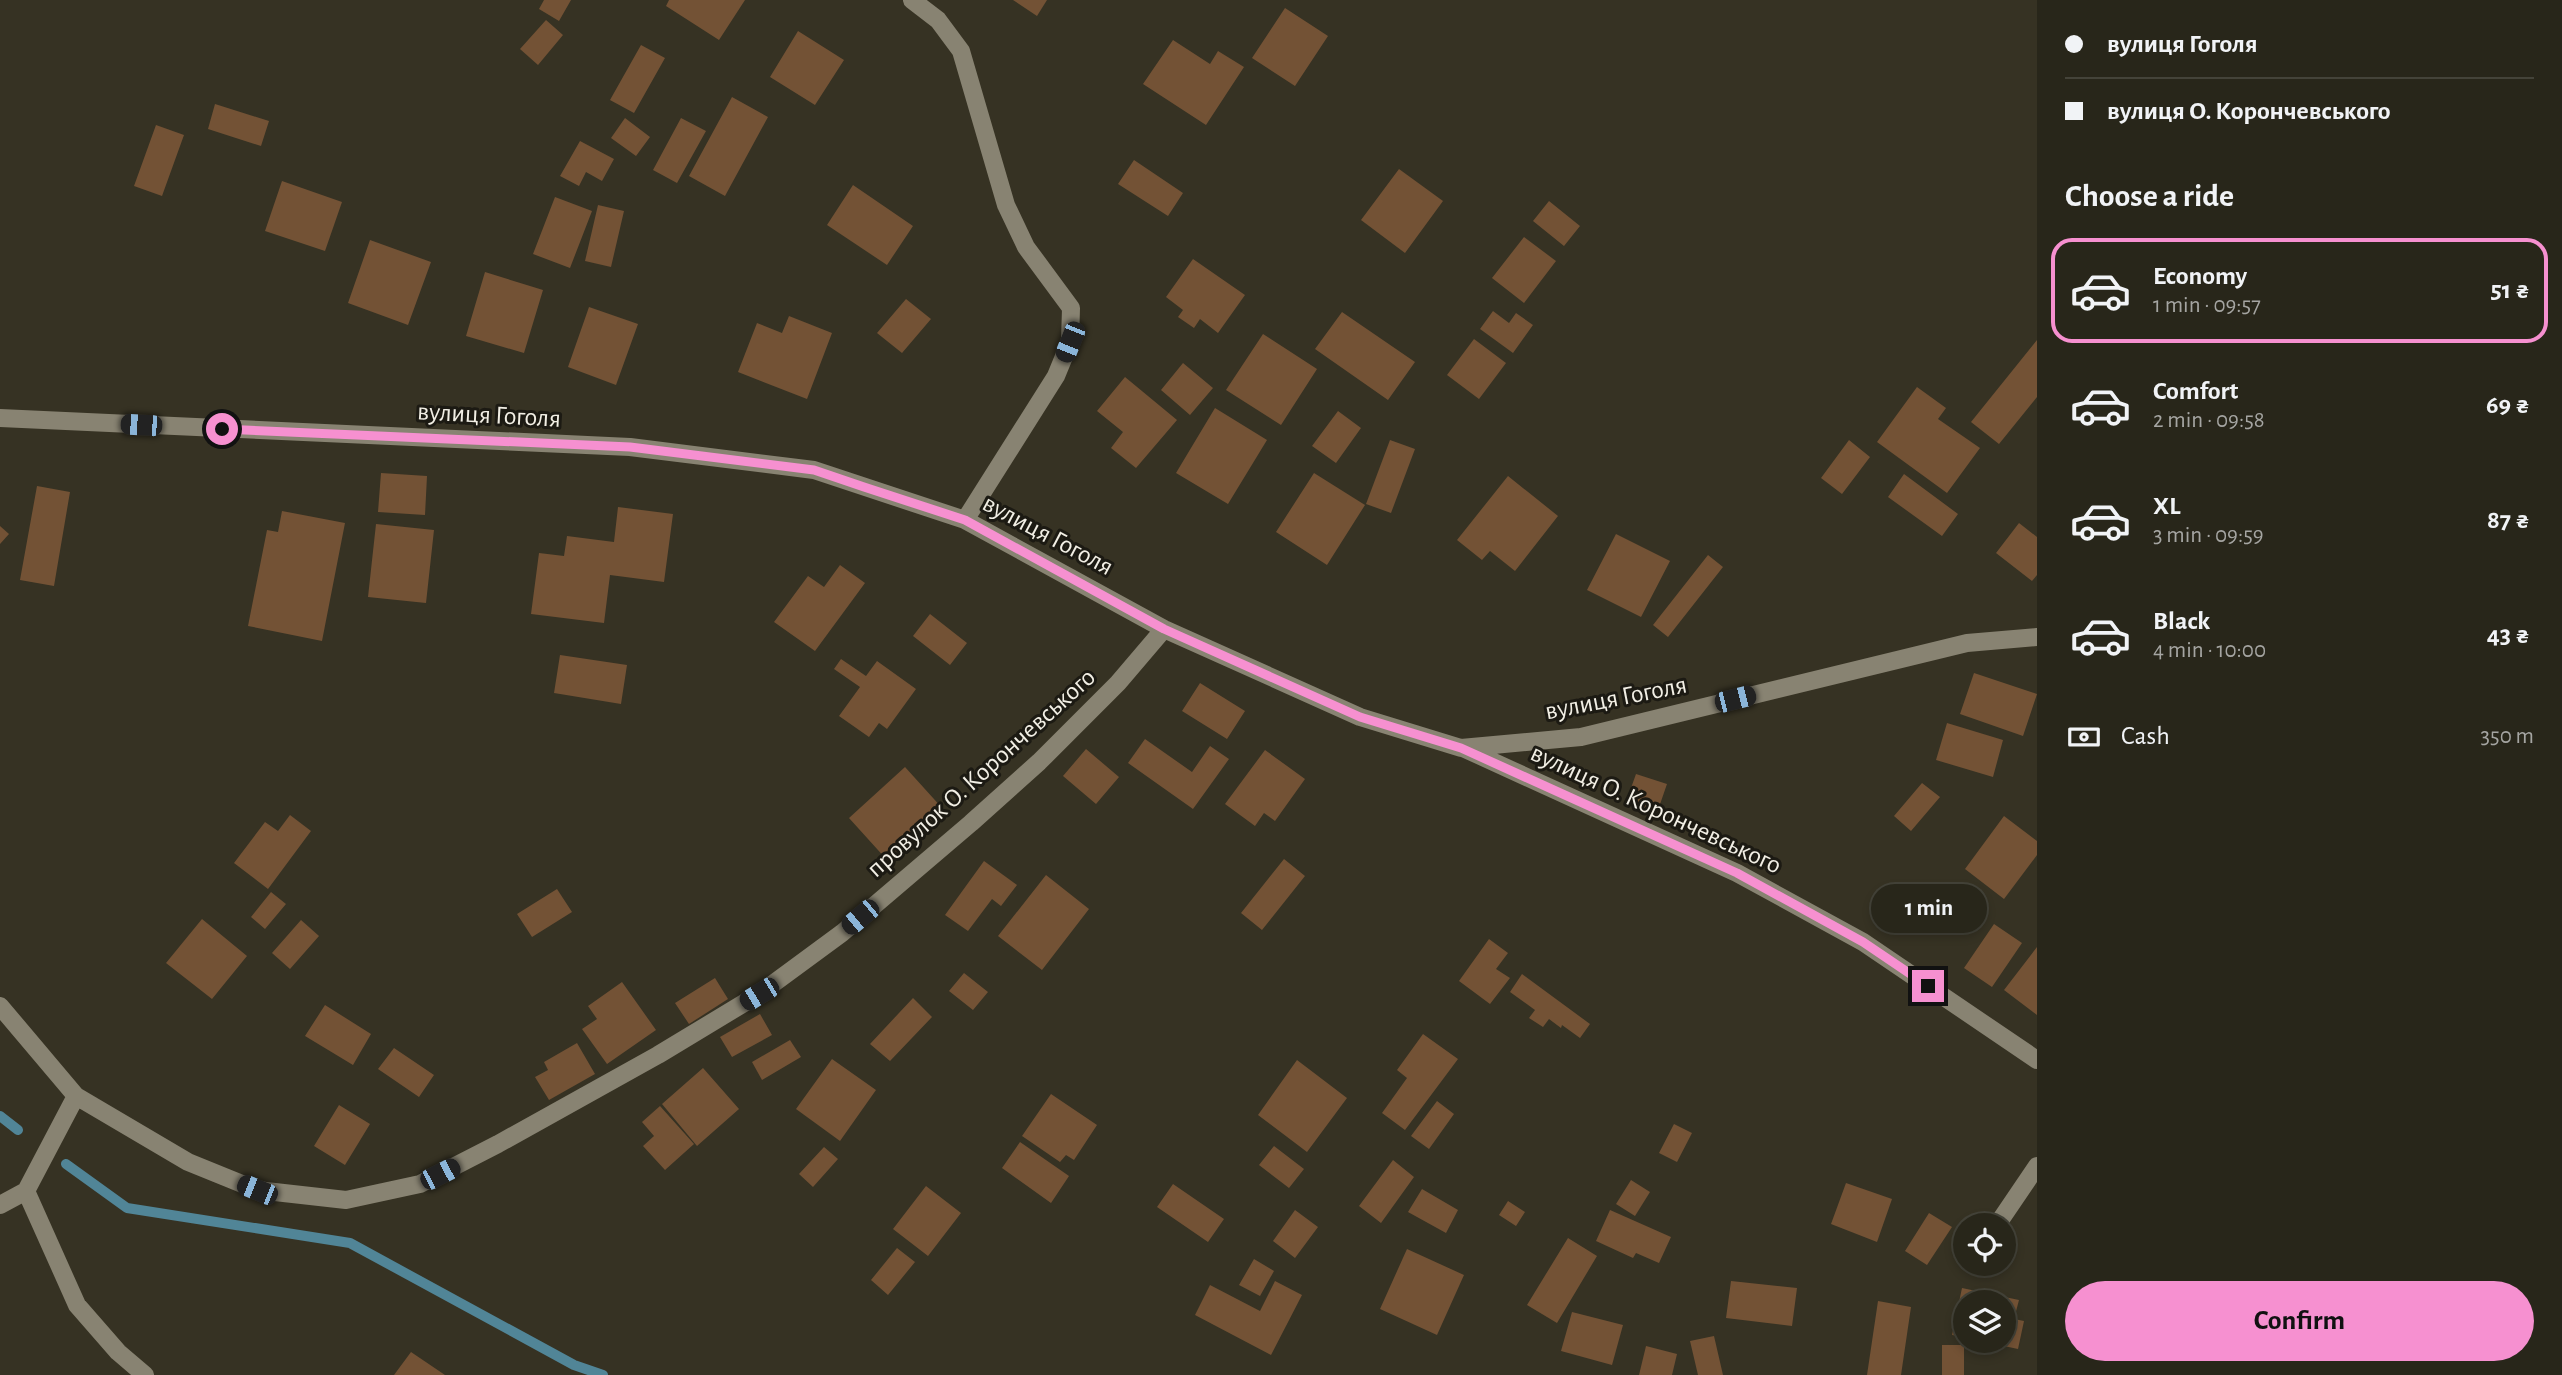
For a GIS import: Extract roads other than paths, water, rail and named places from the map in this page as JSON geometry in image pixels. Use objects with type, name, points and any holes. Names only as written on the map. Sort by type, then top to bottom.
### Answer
[{"type":"street","points":[[912,0],[939,20],[961,51],[1006,205],[1026,247],[1071,308],[1070,342],[1056,376],[965,520]]},
{"type":"street","name":"вулиця Гоголя","points":[[0,418],[630,447],[814,470],[965,520],[1164,629],[1360,717],[1461,748],[1581,737],[1967,643],[2037,637]]},
{"type":"street","name":"провулок О. Корончевського","points":[[0,1006],[76,1096],[188,1162],[257,1190],[346,1200],[420,1184],[658,1055],[759,994],[842,933],[1039,762],[1118,683],[1164,629]]},
{"type":"street","name":"вулиця О. Корончевського","points":[[1461,748],[1749,880],[1863,942],[2037,1060]]},
{"type":"street","points":[[0,1205],[26,1191],[76,1096]]},
{"type":"street","points":[[2005,1213],[2037,1166]]},
{"type":"street","points":[[26,1191],[77,1305],[118,1352],[145,1375]]},
{"type":"waterway","points":[[0,1116],[18,1130]]},
{"type":"waterway","points":[[66,1164],[127,1208],[350,1243],[574,1365],[603,1375]]}]
